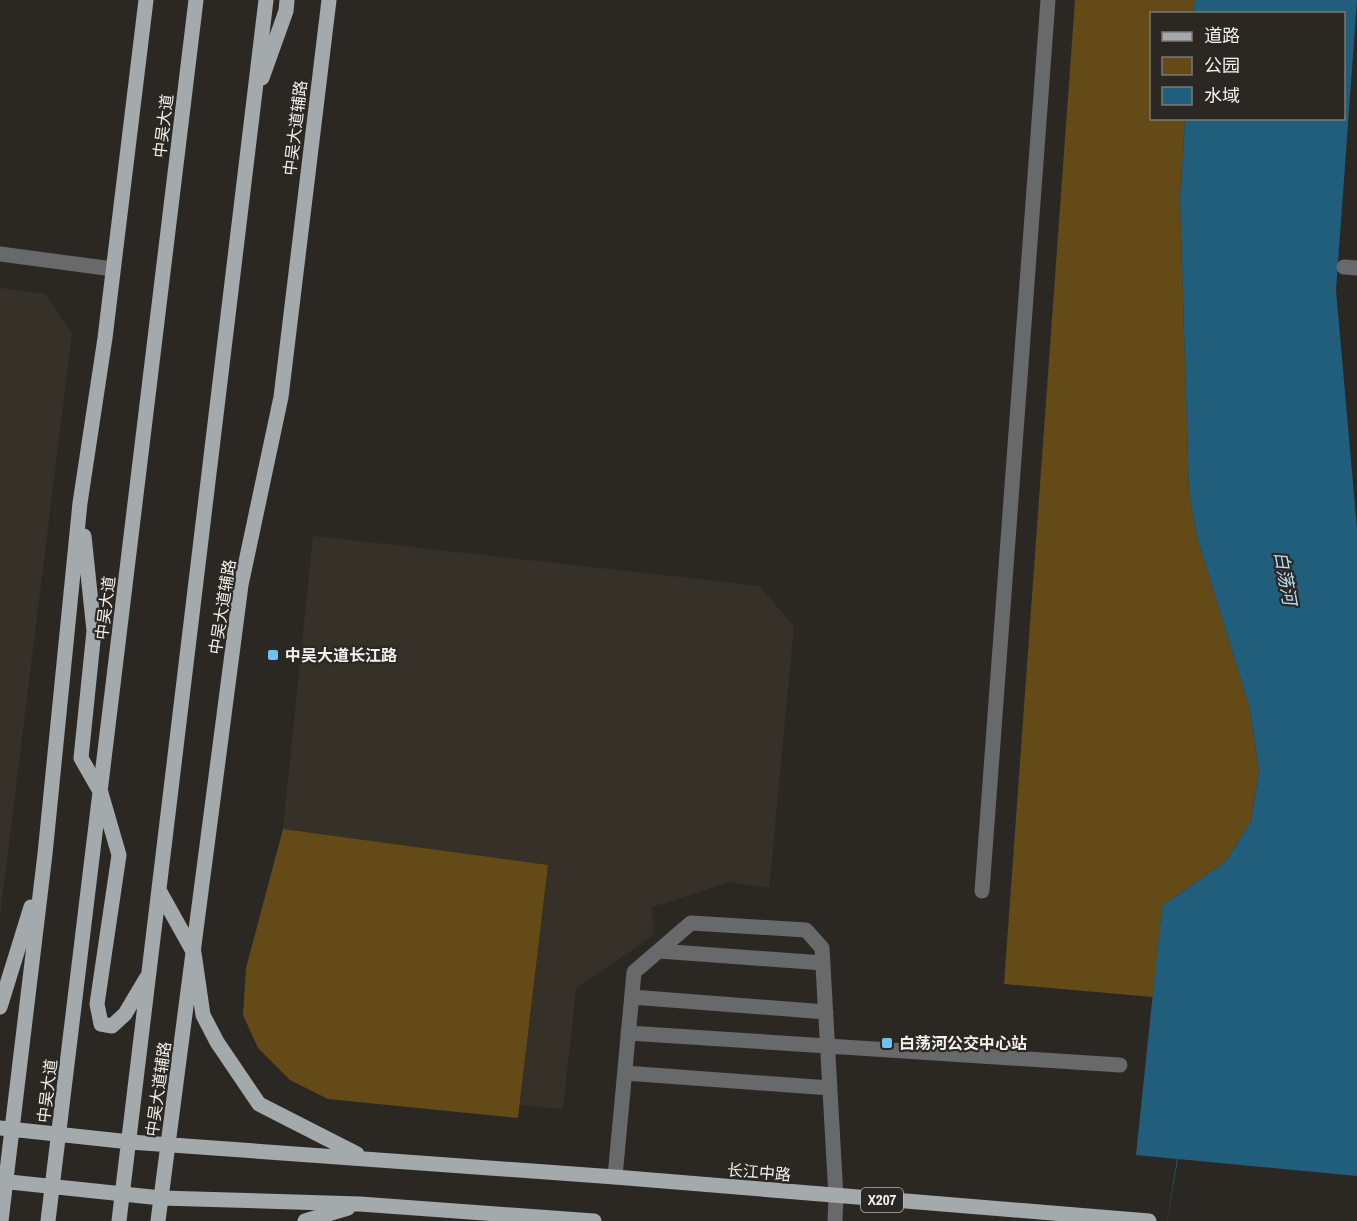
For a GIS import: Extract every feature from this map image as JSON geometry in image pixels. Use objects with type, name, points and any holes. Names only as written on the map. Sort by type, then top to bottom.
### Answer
[{"type":"main road","points":[[1,1221],[6,1128],[45,854],[80,503],[113,269],[146,0]]},
{"type":"main road","points":[[144,18],[152,0]]},
{"type":"main road","name":"中吴大道","points":[[48,1221],[196,0]]},
{"type":"main road","points":[[119,1221],[266,0]]},
{"type":"main road","points":[[253,103],[286,11],[287,0]]},
{"type":"main road","name":"中吴大道辅路","points":[[158,1221],[242,585],[281,397],[329,0]]},
{"type":"main road","points":[[80,503],[94,631],[81,758],[101,793],[119,855],[97,1004],[101,1024],[111,1026],[124,1014],[150,971]]},
{"type":"main road","points":[[0,1007],[15,963],[45,854]]},
{"type":"main road","points":[[160,892],[194,953],[203,1015],[217,1042],[259,1104],[365,1158]]},
{"type":"main road","name":"长江中路","points":[[6,1128],[130,1142],[615,1177],[1149,1221]]},
{"type":"main road","points":[[3,1181],[161,1198],[360,1204],[594,1221]]},
{"type":"main road","points":[[305,1221],[360,1204]]},
{"type":"street","points":[[982,891],[1048,0]]},
{"type":"street","points":[[0,254],[113,269]]},
{"type":"street","points":[[615,1177],[634,972],[691,922],[806,930],[822,948],[837,1197],[835,1221]]},
{"type":"street","points":[[659,951],[823,963]]},
{"type":"street","points":[[632,997],[826,1012]]},
{"type":"street","points":[[628,1033],[828,1048],[1120,1065]]},
{"type":"street","points":[[625,1073],[830,1088]]},
{"type":"shaded area","points":[[0,288],[45,294],[72,334],[0,915]]},
{"type":"shaded area","points":[[313,536],[760,586],[794,627],[769,888],[730,882],[652,907],[654,935],[576,988],[563,1109],[520,1105],[548,865],[283,829]]},
{"type":"green space","points":[[1075,0],[1195,0],[1193,12],[1150,12],[1150,120],[1185,120],[1180,200],[1189,492],[1197,537],[1249,706],[1259,770],[1251,821],[1226,861],[1162,906],[1153,997],[1004,984]]},
{"type":"green space","points":[[283,829],[548,865],[518,1118],[328,1099],[290,1080],[258,1048],[243,1015],[246,968]]},
{"type":"water","name":"白荡河","points":[[1195,0],[1357,0],[1336,290],[1357,529],[1357,1221],[1167,1221],[1177,1159],[1136,1155],[1162,906],[1226,861],[1251,821],[1259,770],[1249,706],[1197,537],[1189,492],[1180,200],[1185,120],[1345,120],[1345,12],[1193,12]]},
{"type":"pier","points":[[1178,1159],[1357,1176],[1357,1221],[1167,1221]]},
{"type":"place","name":"中吴大道长江路","points":[[273,655]]},
{"type":"place","name":"白荡河公交中心站","points":[[887,1043]]}]
